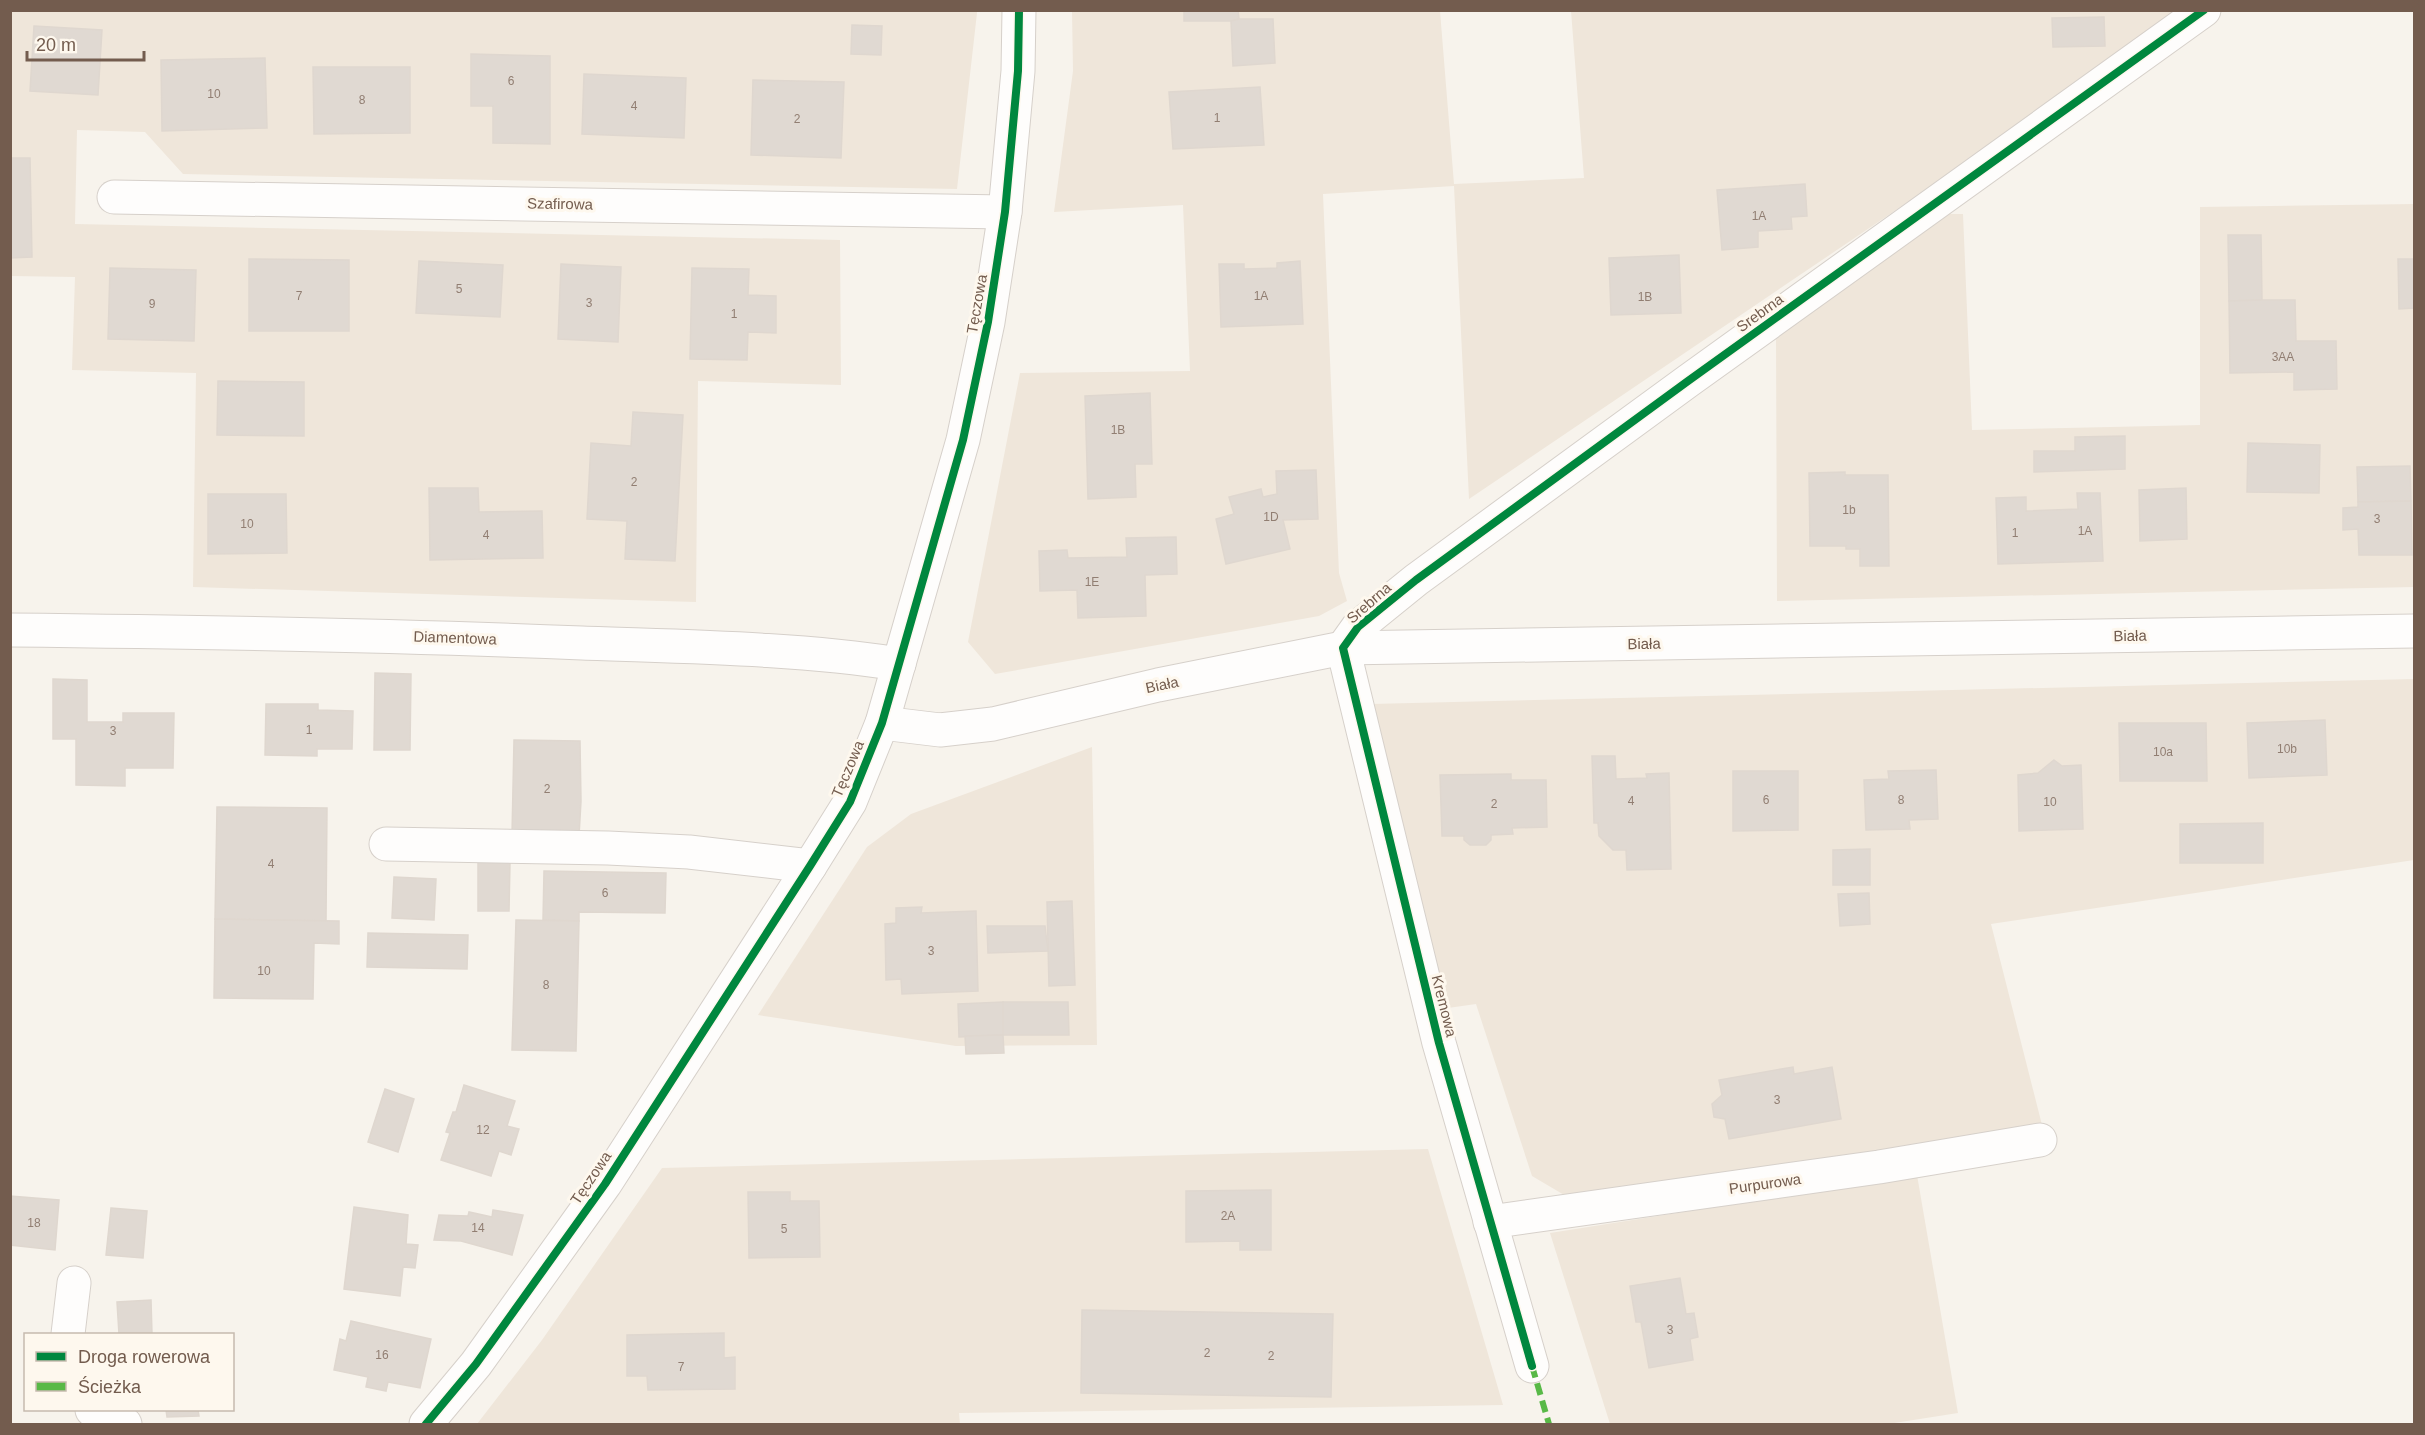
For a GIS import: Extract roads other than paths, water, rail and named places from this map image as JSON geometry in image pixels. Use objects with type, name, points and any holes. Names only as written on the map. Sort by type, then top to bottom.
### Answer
[{"type":"street","name":"Tęczowa","points":[[426,1425],[476,1364],[605,1184],[850,802],[882,723],[963,440],[988,322],[1005,212],[1018,71],[1019,10]]},
{"type":"street","name":"Srebrna","points":[[1343,648],[1358,627],[1416,580],[2204,10]]},
{"type":"street","name":"Szafirowa","points":[[114,197],[1005,212]]},
{"type":"street","name":"Diamentowa","points":[[10,630],[396,635],[771,650],[858,657],[899,664]]},
{"type":"street","name":"Biała","points":[[882,723],[940,730],[993,724],[1158,686],[1343,648],[2415,632]]},
{"type":"street","name":"Kremowa","points":[[1343,648],[1439,1043],[1532,1366]]},
{"type":"street","points":[[386,844],[608,848],[689,852],[810,866]]},
{"type":"street","name":"Purpurowa","points":[[1490,1222],[1868,1169],[2040,1140]]},
{"type":"street","points":[[68,1333],[74,1283]]},
{"type":"street","points":[[94,1411],[125,1425]]}]
